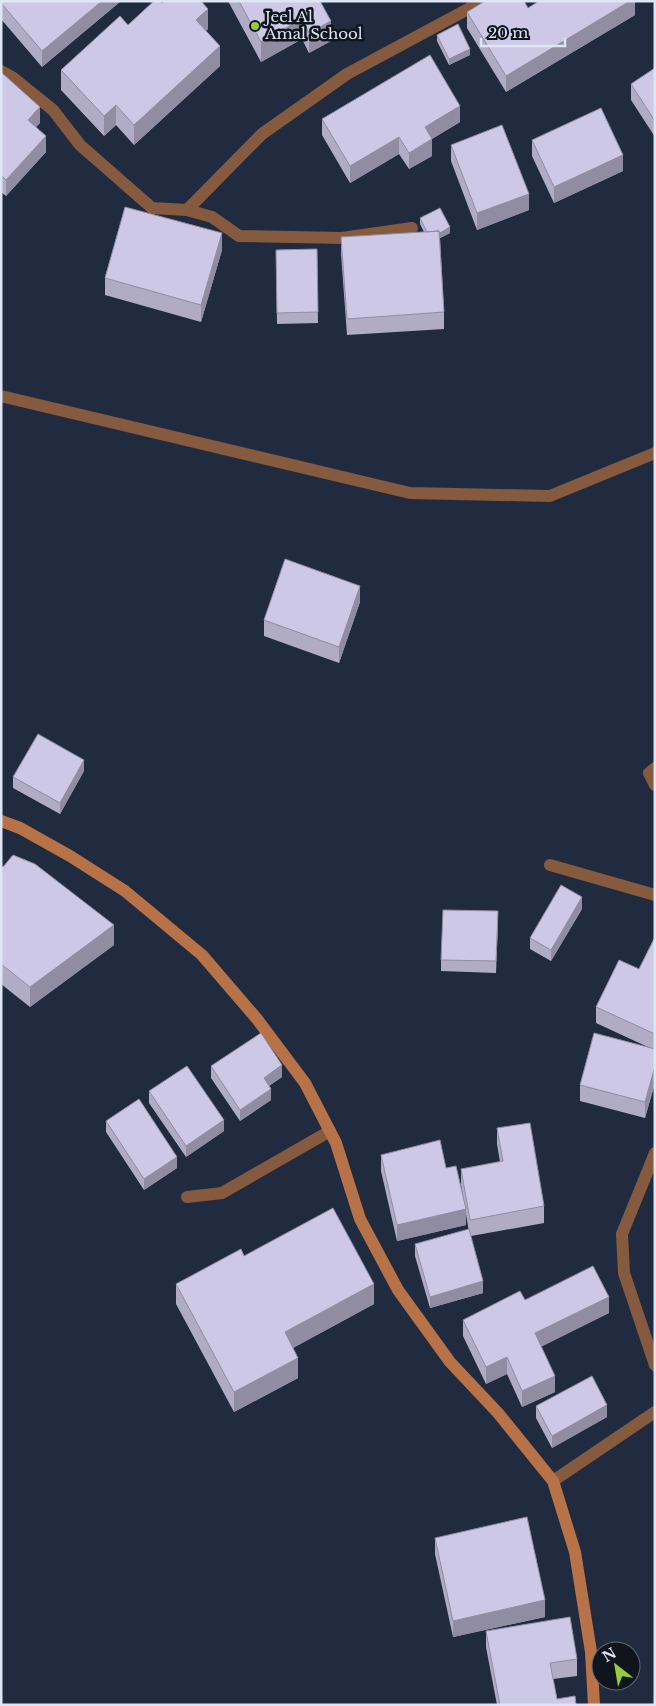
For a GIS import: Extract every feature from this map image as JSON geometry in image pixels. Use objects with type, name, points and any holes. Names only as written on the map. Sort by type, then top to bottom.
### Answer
[{"type":"street","points":[[186,210],[262,134],[347,74],[483,1]]},
{"type":"street","points":[[1,72],[12,77],[53,110],[80,145],[152,208],[186,210],[212,217],[239,236],[342,238],[412,228]]},
{"type":"street","points":[[1,396],[410,493],[550,496],[655,453]]},
{"type":"street","points":[[655,768],[649,773],[655,785]]},
{"type":"street","points":[[1,821],[20,828],[62,851],[125,891],[202,955],[258,1019],[305,1083],[336,1143],[360,1219],[398,1290],[450,1362],[498,1413],[552,1481],[575,1552],[590,1652],[594,1705]]},
{"type":"street","points":[[550,865],[655,895]]},
{"type":"street","points":[[187,1197],[222,1193],[330,1131]]},
{"type":"street","points":[[655,1153],[622,1234],[624,1273],[655,1365]]},
{"type":"street","points":[[552,1481],[655,1412]]},
{"type":"building","points":[[1,1],[102,1],[42,51]]},
{"type":"building","points":[[154,1],[161,1],[162,3],[164,1],[201,1],[208,9],[196,20],[220,46],[134,125],[116,105],[104,116],[61,70],[120,16],[128,25]]},
{"type":"building","points":[[239,1],[320,1],[331,21],[309,33],[302,19],[261,42]]},
{"type":"building","points":[[485,1],[524,1],[528,8],[539,1],[630,1],[506,76],[467,12]]},
{"type":"building","points":[[458,24],[470,49],[449,59],[437,35]]},
{"type":"building","points":[[430,55],[460,106],[425,127],[432,139],[409,153],[399,137],[350,166],[322,119]]},
{"type":"building","points":[[655,68],[655,121],[631,84]]},
{"type":"building","points":[[1,72],[40,107],[28,120],[46,136],[6,180],[1,175]]},
{"type":"building","points":[[601,108],[623,155],[554,187],[532,140]]},
{"type":"building","points":[[502,125],[529,194],[477,213],[451,145]]},
{"type":"building","points":[[125,207],[222,233],[201,305],[105,278]]},
{"type":"building","points":[[440,208],[450,227],[440,233],[439,231],[427,232],[420,218]]},
{"type":"building","points":[[439,231],[444,312],[347,319],[341,237]]},
{"type":"building","points":[[317,249],[318,312],[277,313],[276,250]]},
{"type":"building","points":[[285,559],[360,586],[339,647],[264,620]]},
{"type":"building","points":[[38,734],[84,760],[60,803],[13,777]]},
{"type":"building","points":[[13,855],[35,864],[114,925],[30,987],[1,964],[1,865],[3,867]]},
{"type":"building","points":[[561,885],[582,897],[551,950],[530,938]]},
{"type":"building","points":[[443,910],[498,911],[496,961],[441,960]]},
{"type":"building","points":[[655,937],[655,1034],[596,1007],[619,960],[639,969]]},
{"type":"building","points":[[261,1033],[282,1065],[264,1078],[271,1089],[240,1110],[211,1066]]},
{"type":"building","points":[[594,1033],[655,1049],[655,1066],[645,1102],[580,1085]]},
{"type":"building","points":[[187,1066],[224,1120],[186,1146],[149,1091]]},
{"type":"building","points":[[139,1099],[177,1157],[144,1179],[106,1121]]},
{"type":"building","points":[[530,1123],[544,1206],[470,1220],[461,1169],[503,1161],[497,1128]]},
{"type":"building","points":[[440,1140],[446,1168],[456,1166],[466,1209],[397,1225],[381,1155]]},
{"type":"building","points":[[333,1208],[374,1284],[285,1332],[298,1358],[234,1392],[176,1284],[241,1249],[244,1256]]},
{"type":"building","points":[[469,1229],[483,1281],[430,1297],[415,1244]]},
{"type":"building","points":[[593,1266],[609,1297],[535,1333],[555,1376],[522,1391],[507,1357],[486,1367],[463,1320],[520,1291],[525,1300]]},
{"type":"building","points":[[592,1376],[607,1405],[552,1436],[536,1406]]},
{"type":"building","points":[[527,1517],[545,1600],[453,1621],[435,1538]]},
{"type":"building","points":[[570,1617],[577,1659],[550,1663],[557,1699],[575,1696],[576,1705],[500,1705],[486,1631]]},
{"type":"place","name":"Jeel Al Amal School","points":[[255,26]]}]
